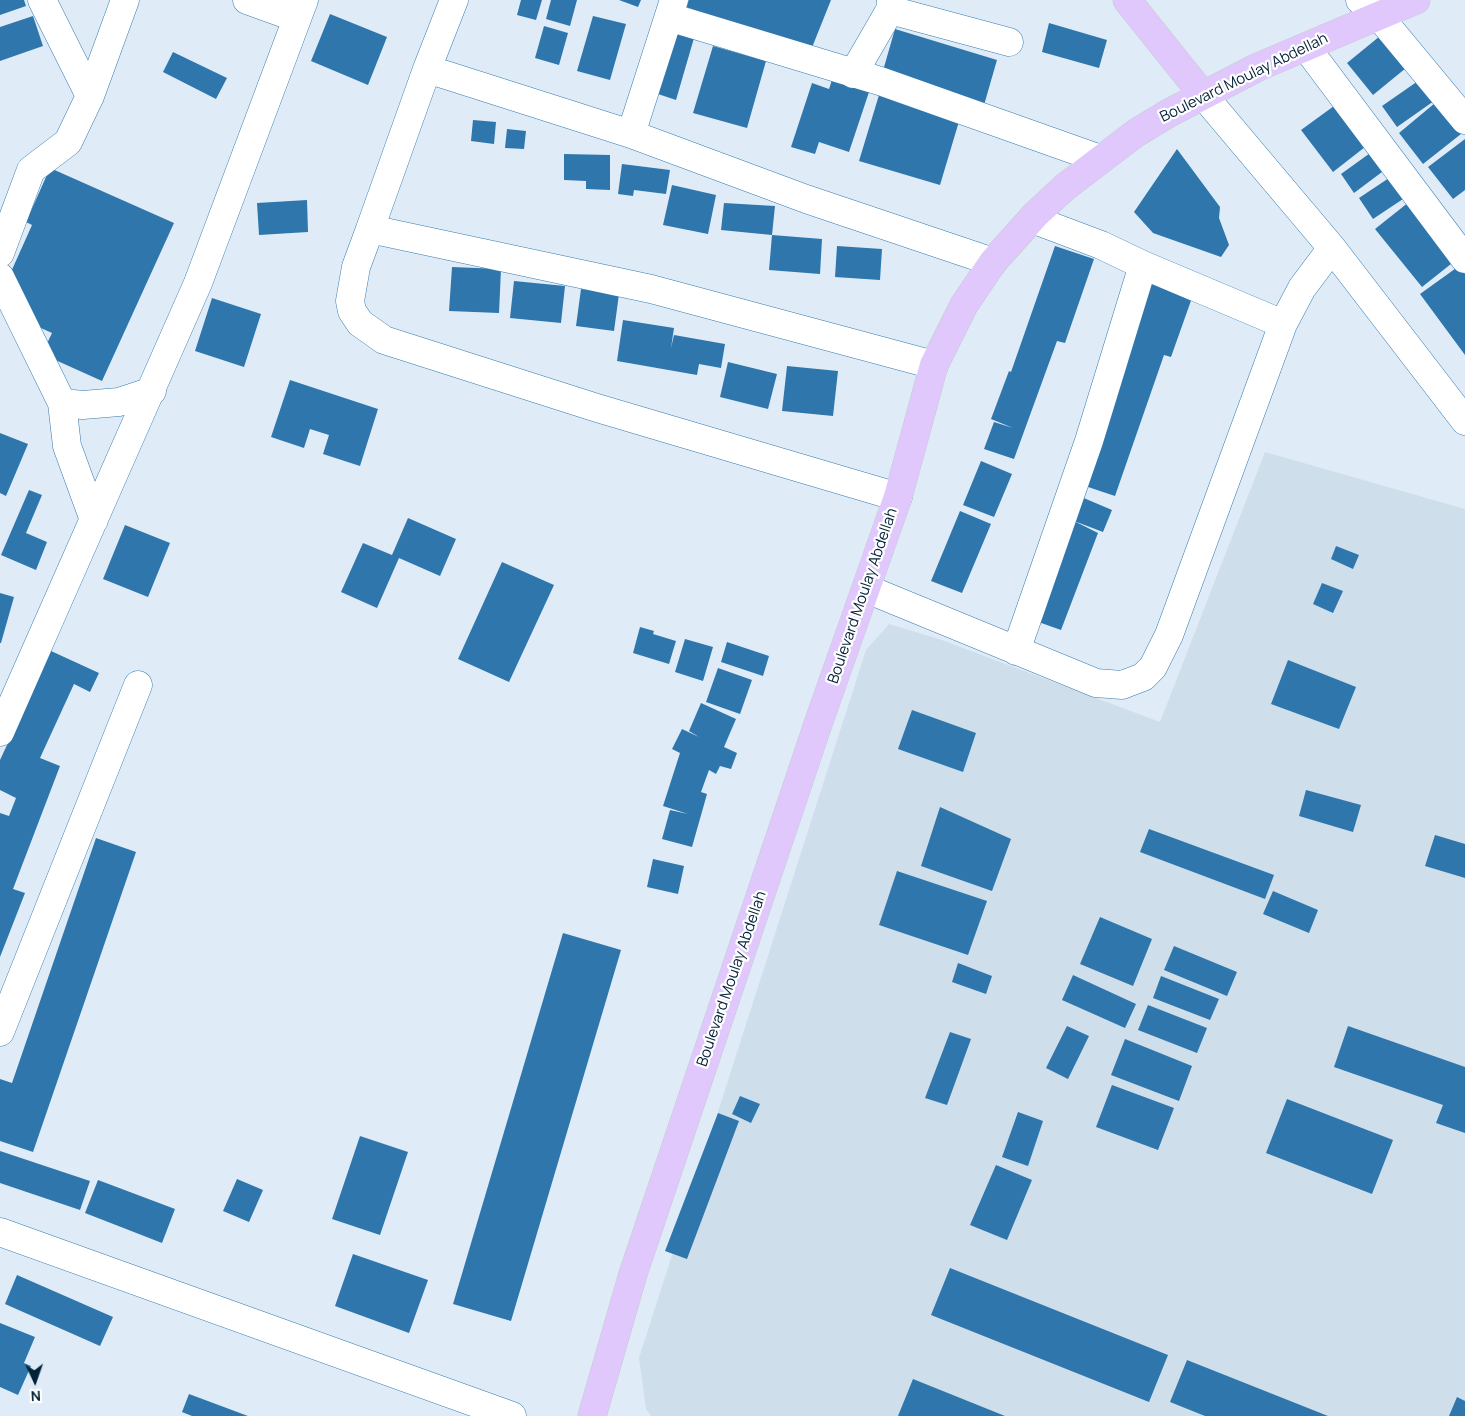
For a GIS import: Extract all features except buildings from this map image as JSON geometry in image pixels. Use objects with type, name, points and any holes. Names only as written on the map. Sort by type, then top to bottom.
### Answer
[{"type":"main road","points":[[1127,0],[1203,95]]},
{"type":"main road","name":"Boulevard Moulay Abdellah","points":[[592,1416],[633,1274],[819,721],[898,498],[934,364],[964,305],[994,262],[1032,219],[1065,187],[1100,159],[1169,113],[1306,46],[1369,7],[1416,0]]},
{"type":"street","points":[[42,0],[90,96]]},
{"type":"street","points":[[0,253],[31,170],[68,142],[90,96],[124,0]]},
{"type":"street","points":[[0,732],[198,283],[300,9],[248,0]]},
{"type":"street","points":[[454,0],[427,69],[356,267],[350,300],[352,311],[360,323],[384,340],[597,408],[898,498]]},
{"type":"street","points":[[853,74],[890,5],[1009,42]]},
{"type":"street","points":[[1369,7],[1465,120]]},
{"type":"street","points":[[631,134],[671,9],[1100,159]]},
{"type":"street","points":[[1306,46],[1465,259]]},
{"type":"street","points":[[427,69],[631,134],[806,199],[994,262]]},
{"type":"street","points":[[1203,95],[1332,248],[1465,421]]},
{"type":"street","points":[[1032,219],[1101,245],[1283,324]]},
{"type":"street","points":[[370,229],[651,289],[934,364]]},
{"type":"street","points":[[867,589],[1096,683],[1108,685],[1132,683],[1143,678],[1152,667],[1169,634],[1283,324],[1307,281],[1332,248]]},
{"type":"street","points":[[1016,651],[1089,441],[1144,265]]},
{"type":"street","points":[[0,270],[4,287],[62,403],[67,446],[94,520]]},
{"type":"street","points":[[62,403],[83,405],[110,403],[136,398],[152,391]]},
{"type":"street","points":[[0,1032],[138,685]]},
{"type":"street","points":[[0,1232],[512,1416]]},
{"type":"shaded area","points":[[1265,452],[1465,509],[1465,1416],[651,1416],[646,1409],[639,1358],[866,650],[889,624],[939,639],[1160,722]]}]
